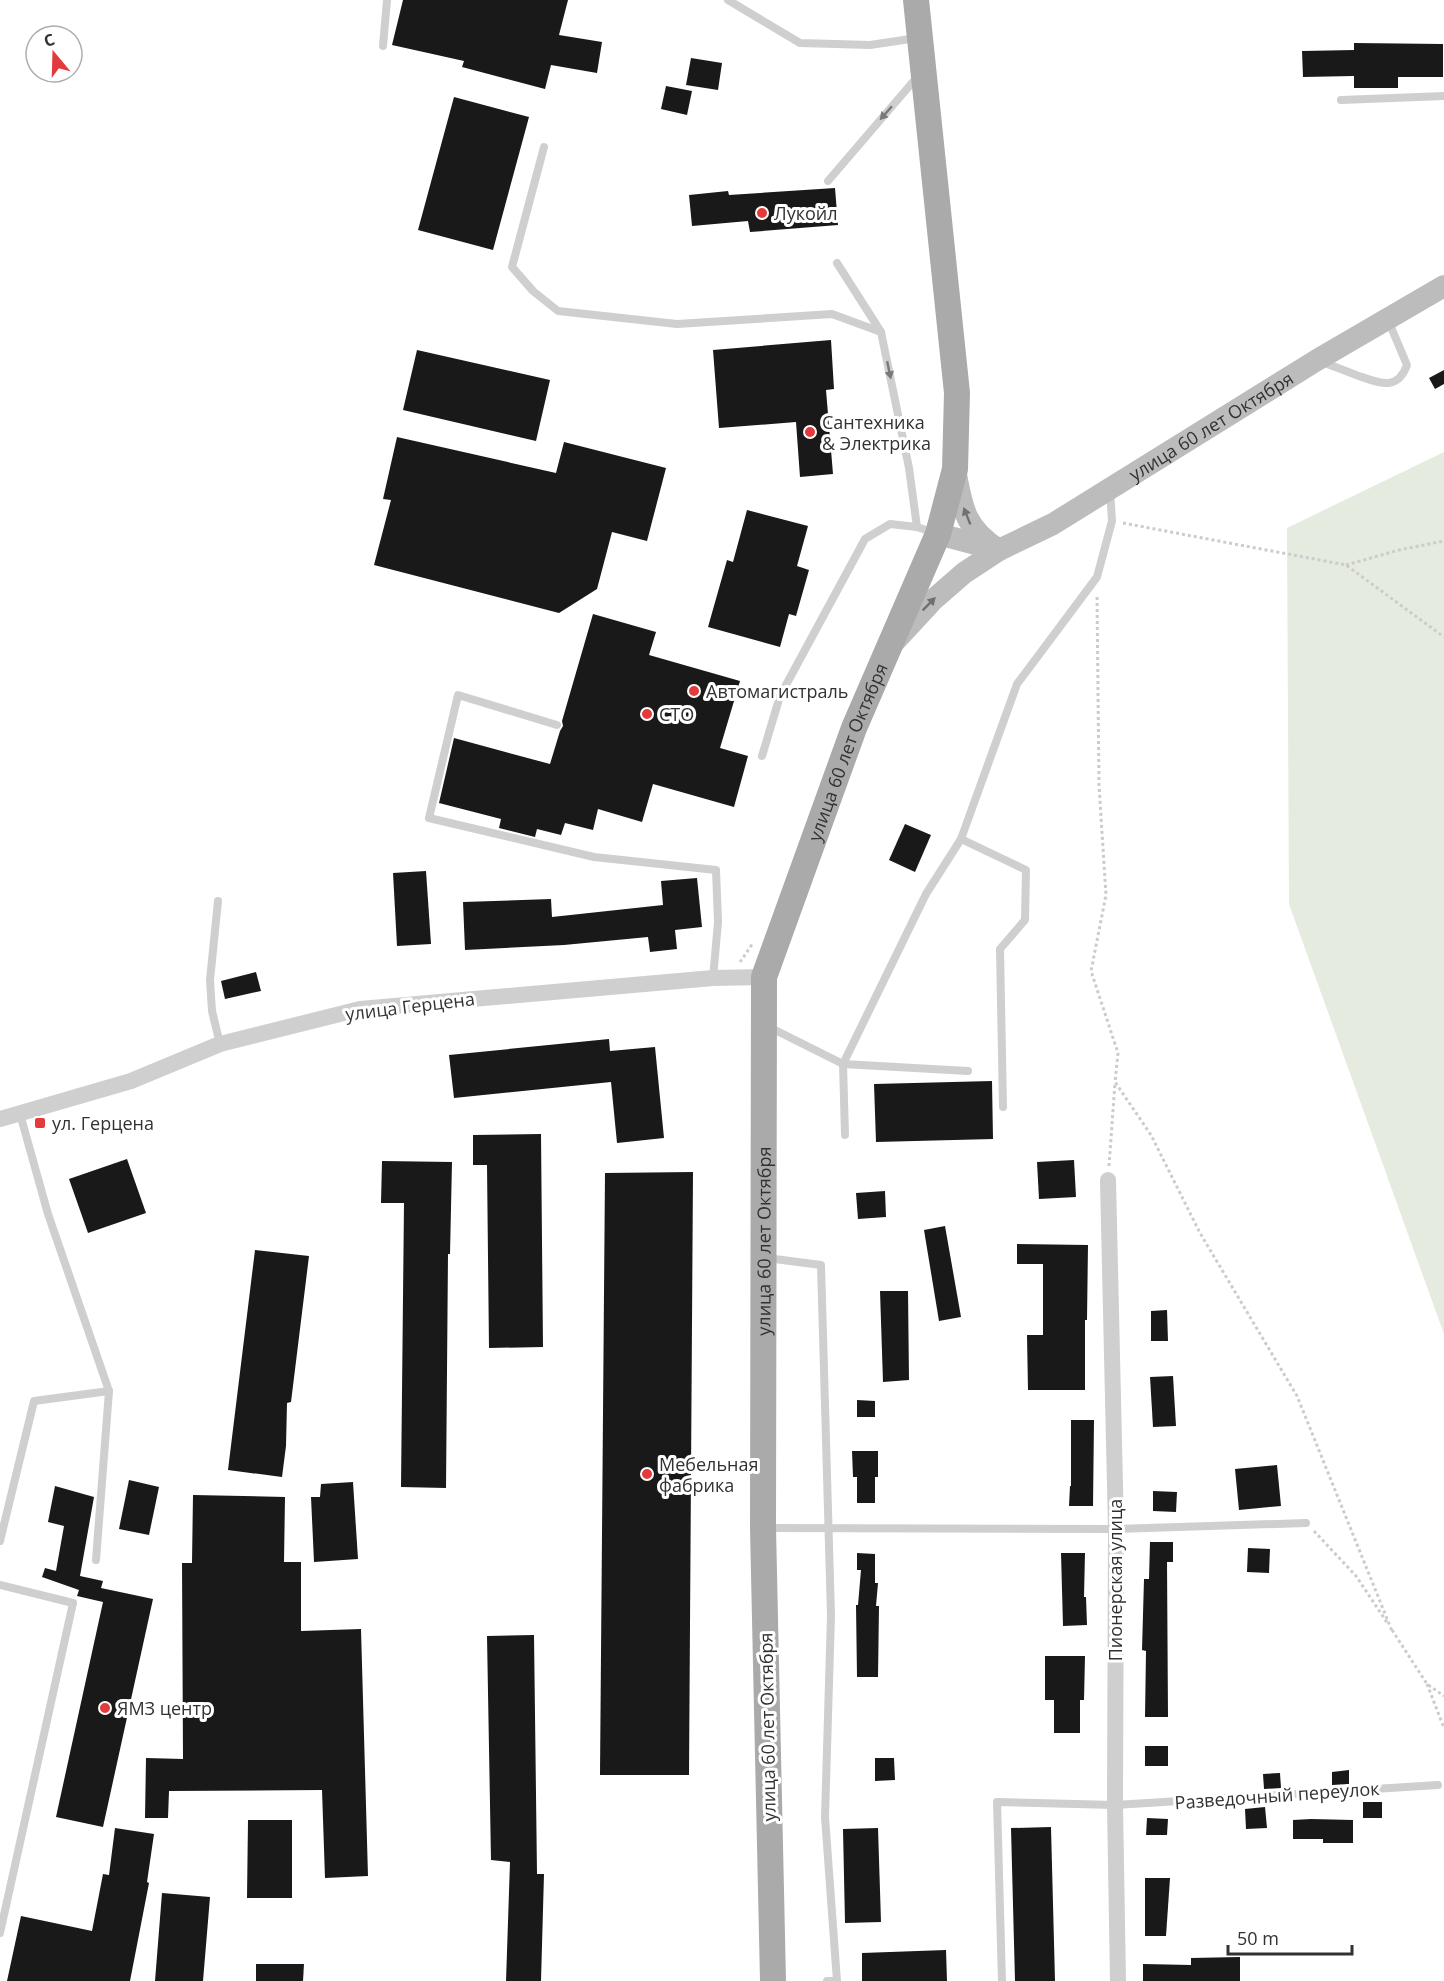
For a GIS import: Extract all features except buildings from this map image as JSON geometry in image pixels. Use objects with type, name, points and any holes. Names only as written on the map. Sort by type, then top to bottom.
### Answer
[{"type":"main road","name":"улица 60 лет Октября","points":[[773,1981],[763,1528],[764,977],[854,728],[889,647],[927,531],[954,469],[957,393],[916,0]]},
{"type":"street","name":"улица 60 лет Октября","points":[[889,647],[933,600],[964,573],[999,550],[1053,524],[1317,360],[1444,286]]},
{"type":"street","points":[[954,469],[961,501],[970,524],[984,540],[999,550]]},
{"type":"street","points":[[927,531],[999,550]]},
{"type":"street","name":"улица Герцена","points":[[0,1119],[131,1081],[220,1044],[360,1009],[714,971],[764,977]]},
{"type":"street","name":"Пионерская улица","points":[[1108,1180],[1116,1529],[1115,1806],[1118,1981]]},
{"type":"lane","points":[[382,46],[387,0]]},
{"type":"lane","points":[[728,0],[800,43],[870,45],[920,38]]},
{"type":"lane","points":[[828,180],[924,69]]},
{"type":"lane","points":[[1341,100],[1444,96]]},
{"type":"lane","points":[[544,147],[512,267],[533,291],[558,310],[677,324],[832,314],[881,332]]},
{"type":"lane","points":[[762,756],[780,696],[865,539],[890,524],[927,531],[909,468],[881,332],[837,263]]},
{"type":"lane","points":[[1317,360],[1380,384],[1394,382],[1403,375],[1407,365],[1388,319]]},
{"type":"lane","points":[[845,1135],[843,1064],[926,894],[961,839],[1017,684],[1097,578],[1112,521],[1110,490]]},
{"type":"lane","points":[[557,725],[458,695],[429,818],[594,857],[716,870],[718,922],[714,971]]},
{"type":"lane","points":[[961,839],[1026,870],[1025,920],[1000,949],[1003,1107]]},
{"type":"lane","points":[[218,901],[210,980],[212,1011],[220,1044]]},
{"type":"lane","points":[[764,1025],[843,1064],[968,1071]]},
{"type":"lane","points":[[20,1114],[48,1214],[109,1391],[96,1560]]},
{"type":"lane","points":[[764,1257],[821,1265],[831,1615],[825,1817],[837,1981],[827,1981]]},
{"type":"lane","points":[[0,1541],[34,1401],[109,1391]]},
{"type":"lane","points":[[763,1528],[1116,1529],[1306,1523]]},
{"type":"lane","points":[[0,1585],[73,1604],[0,1933]]},
{"type":"lane","name":"Разведочный переулок","points":[[1002,1981],[997,1802],[1115,1806],[1438,1785]]},
{"type":"path","points":[[1112,521],[1346,565],[1444,637]]},
{"type":"path","points":[[1346,565],[1399,550],[1444,541]]},
{"type":"path","points":[[1097,578],[1099,785],[1106,895],[1091,971],[1118,1053],[1108,1180]]},
{"type":"path","points":[[714,971],[740,962],[755,940]]},
{"type":"path","points":[[1115,1082],[1151,1135],[1200,1233],[1297,1396],[1392,1630]]},
{"type":"path","points":[[1306,1523],[1356,1576],[1427,1684],[1444,1728]]},
{"type":"path","points":[[1427,1684],[1444,1696]]},
{"type":"shaded area","points":[[1444,452],[1444,1334],[1289,904],[1287,528]]},
{"type":"place","name":"Лукойл","points":[[762,213]]},
{"type":"place","name":"Сантехника & Электрика","points":[[810,432]]},
{"type":"place","name":"Автомагистраль","points":[[694,691]]},
{"type":"place","name":"СТО","points":[[647,714]]},
{"type":"place","name":"ул. Герцена","points":[[40,1123]]},
{"type":"place","name":"Мебельная фабрика","points":[[647,1474]]},
{"type":"place","name":"ЯМЗ центр","points":[[105,1708]]}]
